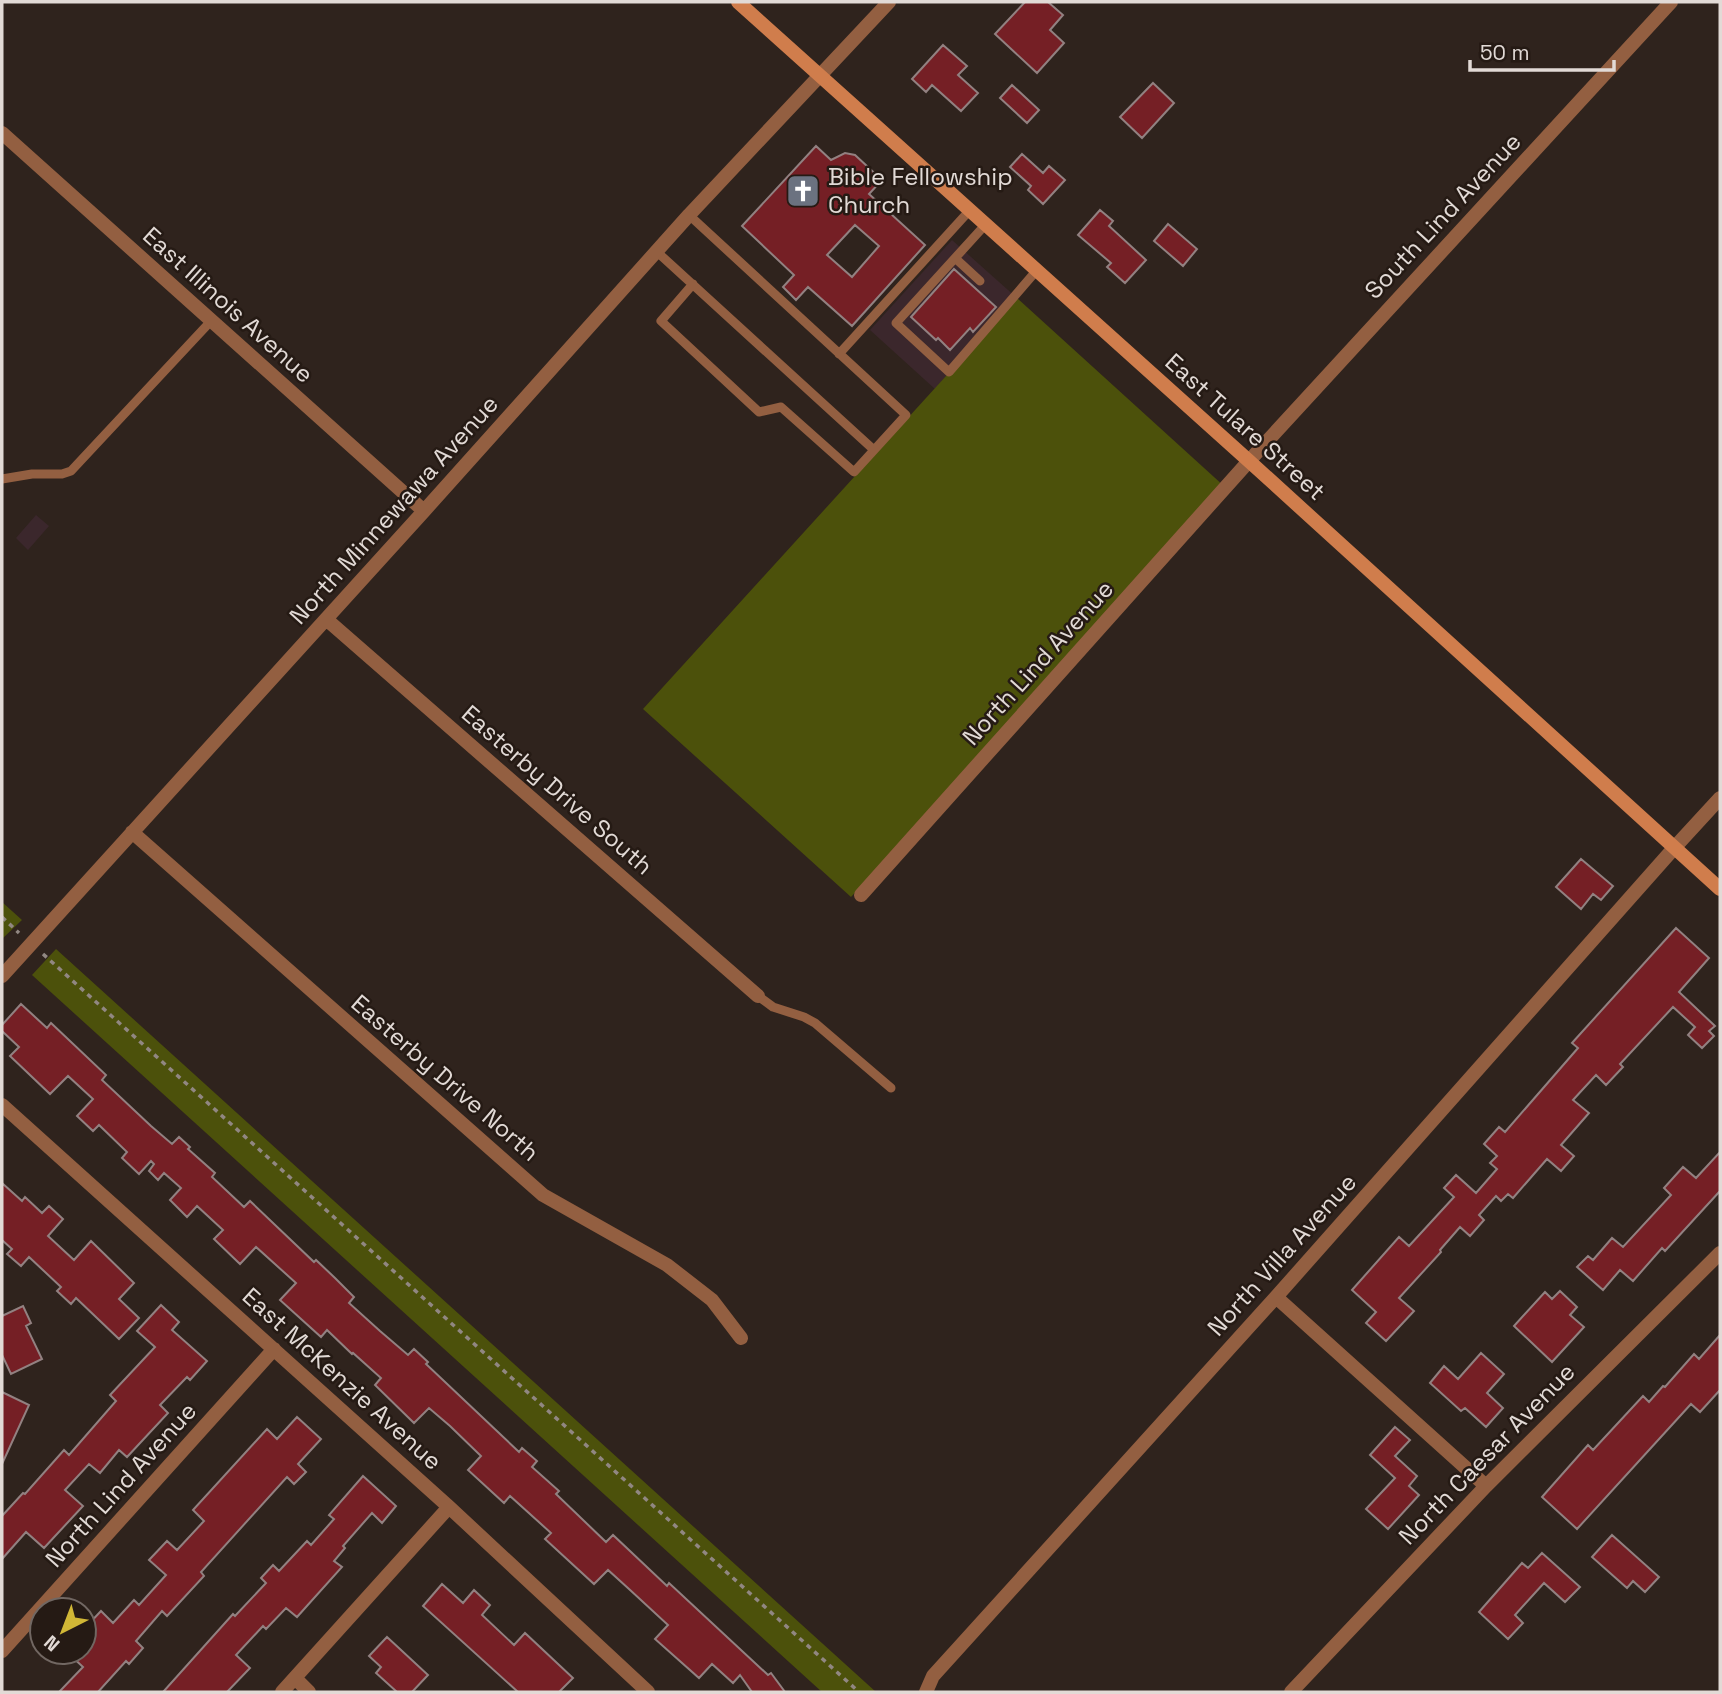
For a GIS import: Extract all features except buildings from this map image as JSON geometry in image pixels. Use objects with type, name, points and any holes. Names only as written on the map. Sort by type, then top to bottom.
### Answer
[{"type":"main road","name":"East Tulare Street","points":[[738,2],[1720,889]]},
{"type":"street","name":"North Minnewawa Avenue","points":[[2,976],[656,251],[889,2]]},
{"type":"street","name":"South Lind Avenue","points":[[1249,461],[1671,2]]},
{"type":"street","name":"East Illinois Avenue","points":[[2,133],[424,511]]},
{"type":"street","name":"North Lind Avenue","points":[[861,895],[1249,461]]},
{"type":"street","name":"Easterby Drive South","points":[[326,619],[758,996]]},
{"type":"street","name":"North Villa Avenue","points":[[926,1692],[933,1675],[1276,1297],[1720,798]]},
{"type":"street","name":"Easterby Drive North","points":[[132,832],[543,1195],[667,1265],[712,1300],[741,1338]]},
{"type":"street","name":"East McKenzie Avenue","points":[[2,1105],[450,1507],[648,1692]]},
{"type":"street","name":"North Caesar Avenue","points":[[1291,1692],[1486,1486],[1720,1253]]},
{"type":"street","points":[[1276,1297],[1486,1486]]},
{"type":"street","name":"North Lind Avenue","points":[[2,1651],[274,1349]]},
{"type":"street","points":[[282,1692],[450,1507]]},
{"type":"street","points":[[295,1678],[309,1692]]},
{"type":"lane","points":[[839,354],[970,210]]},
{"type":"lane","points":[[689,215],[906,415],[854,472],[780,407],[759,412],[660,321],[693,284]]},
{"type":"lane","points":[[986,224],[896,323],[948,372],[1037,270]]},
{"type":"lane","points":[[656,251],[873,450]]},
{"type":"lane","points":[[955,258],[980,281]]},
{"type":"lane","points":[[2,479],[71,471],[211,321]]},
{"type":"lane","points":[[758,996],[773,1007],[815,1023],[891,1088]]},
{"type":"path","points":[[2,917],[859,1692]]},
{"type":"shaded area","points":[[952,240],[1017,298],[935,389],[870,330]]},
{"type":"shaded area","points":[[36,515],[49,526],[28,550],[16,538]]},
{"type":"green space","points":[[1017,298],[1225,487],[851,897],[643,709]]},
{"type":"green space","points":[[2,902],[22,920],[2,939]]},
{"type":"green space","points":[[56,949],[876,1692],[822,1692],[32,975]]},
{"type":"place","name":"Bible Fellowship Church","points":[[803,191]]}]
